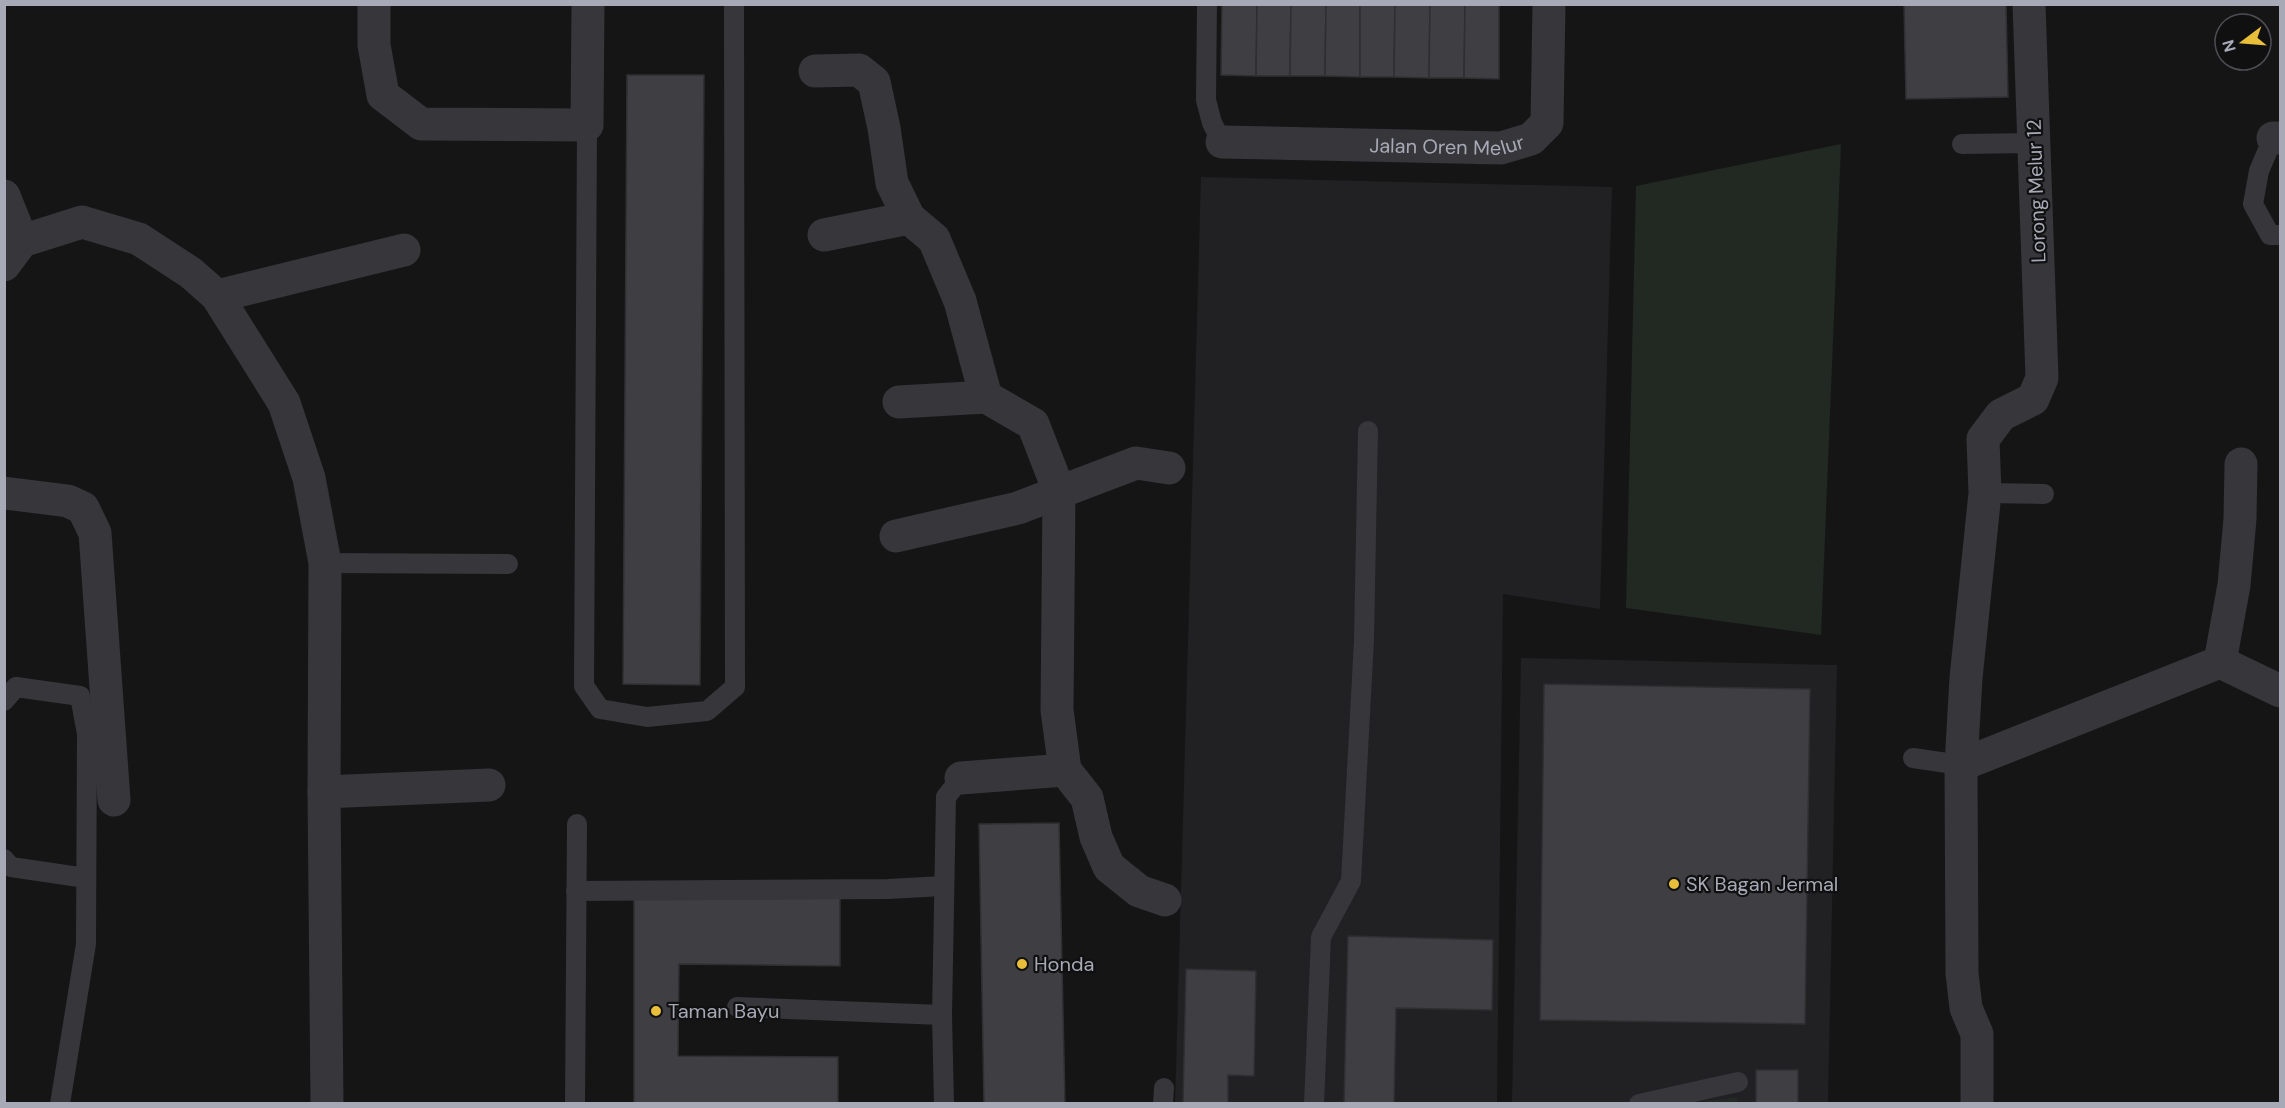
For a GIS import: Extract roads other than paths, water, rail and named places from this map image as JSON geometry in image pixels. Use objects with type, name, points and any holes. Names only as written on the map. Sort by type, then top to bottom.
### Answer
[{"type":"street","points":[[374,4],[374,45],[383,95],[420,124],[587,125],[588,4]]},
{"type":"street","name":"Jalan Oren Melur","points":[[1222,142],[1501,148],[1531,139],[1546,123],[1550,4]]},
{"type":"street","name":"Lorong Melur 12","points":[[1985,493],[1983,439],[2001,416],[2033,399],[2042,378],[2029,4]]},
{"type":"street","points":[[815,70],[859,70],[874,82],[892,183],[909,218],[934,239],[960,301],[986,397]]},
{"type":"street","points":[[4,196],[13,253],[82,222],[139,239],[191,273],[217,296],[284,403],[309,478],[325,564],[324,792],[327,1104]]},
{"type":"street","points":[[824,235],[909,218]]},
{"type":"street","points":[[217,296],[404,250]]},
{"type":"street","points":[[899,402],[986,397],[1033,424],[1059,491],[1057,711],[1065,770],[1087,798],[1096,837],[1109,867],[1139,891],[1165,900]]},
{"type":"street","points":[[896,536],[1018,508],[1136,463],[1169,468]]},
{"type":"street","points":[[2220,662],[2234,585],[2240,519],[2241,464]]},
{"type":"street","points":[[4,493],[68,501],[83,508],[95,533],[114,800]]},
{"type":"street","points":[[1977,1104],[1977,1034],[1966,1008],[1962,973],[1961,765],[1966,678],[1985,493]]},
{"type":"street","points":[[1961,765],[2220,662],[2280,691]]},
{"type":"street","points":[[961,778],[1065,770]]},
{"type":"street","points":[[324,792],[489,785]]},
{"type":"lane","points":[[587,125],[584,686],[600,709],[647,717],[707,711],[735,687],[734,4]]},
{"type":"lane","points":[[1207,4],[1206,100],[1212,123],[1222,142]]},
{"type":"lane","points":[[2277,138],[2259,171],[2253,204],[2270,235],[2280,235]]},
{"type":"lane","points":[[1962,144],[2034,143]]},
{"type":"lane","points":[[1314,1104],[1321,938],[1351,881],[1364,640],[1368,431]]},
{"type":"lane","points":[[1985,493],[2044,494]]},
{"type":"lane","points":[[325,564],[508,564]]},
{"type":"lane","points":[[4,702],[16,687],[80,696],[87,734],[86,944],[60,1104]]},
{"type":"lane","points":[[1913,758],[1961,765]]},
{"type":"lane","points":[[944,1104],[942,1015],[946,797],[961,778]]},
{"type":"lane","points":[[575,1104],[577,824]]},
{"type":"lane","points":[[4,858],[11,867],[87,878]]},
{"type":"lane","points":[[576,891],[888,889],[943,886]]},
{"type":"lane","points":[[737,1006],[942,1015]]},
{"type":"lane","points":[[1639,1104],[1738,1082]]},
{"type":"place","name":"SK Bagan Jermal","points":[[1674,884]]},
{"type":"place","name":"Honda","points":[[1022,964]]},
{"type":"place","name":"Taman Bayu","points":[[656,1011]]}]
